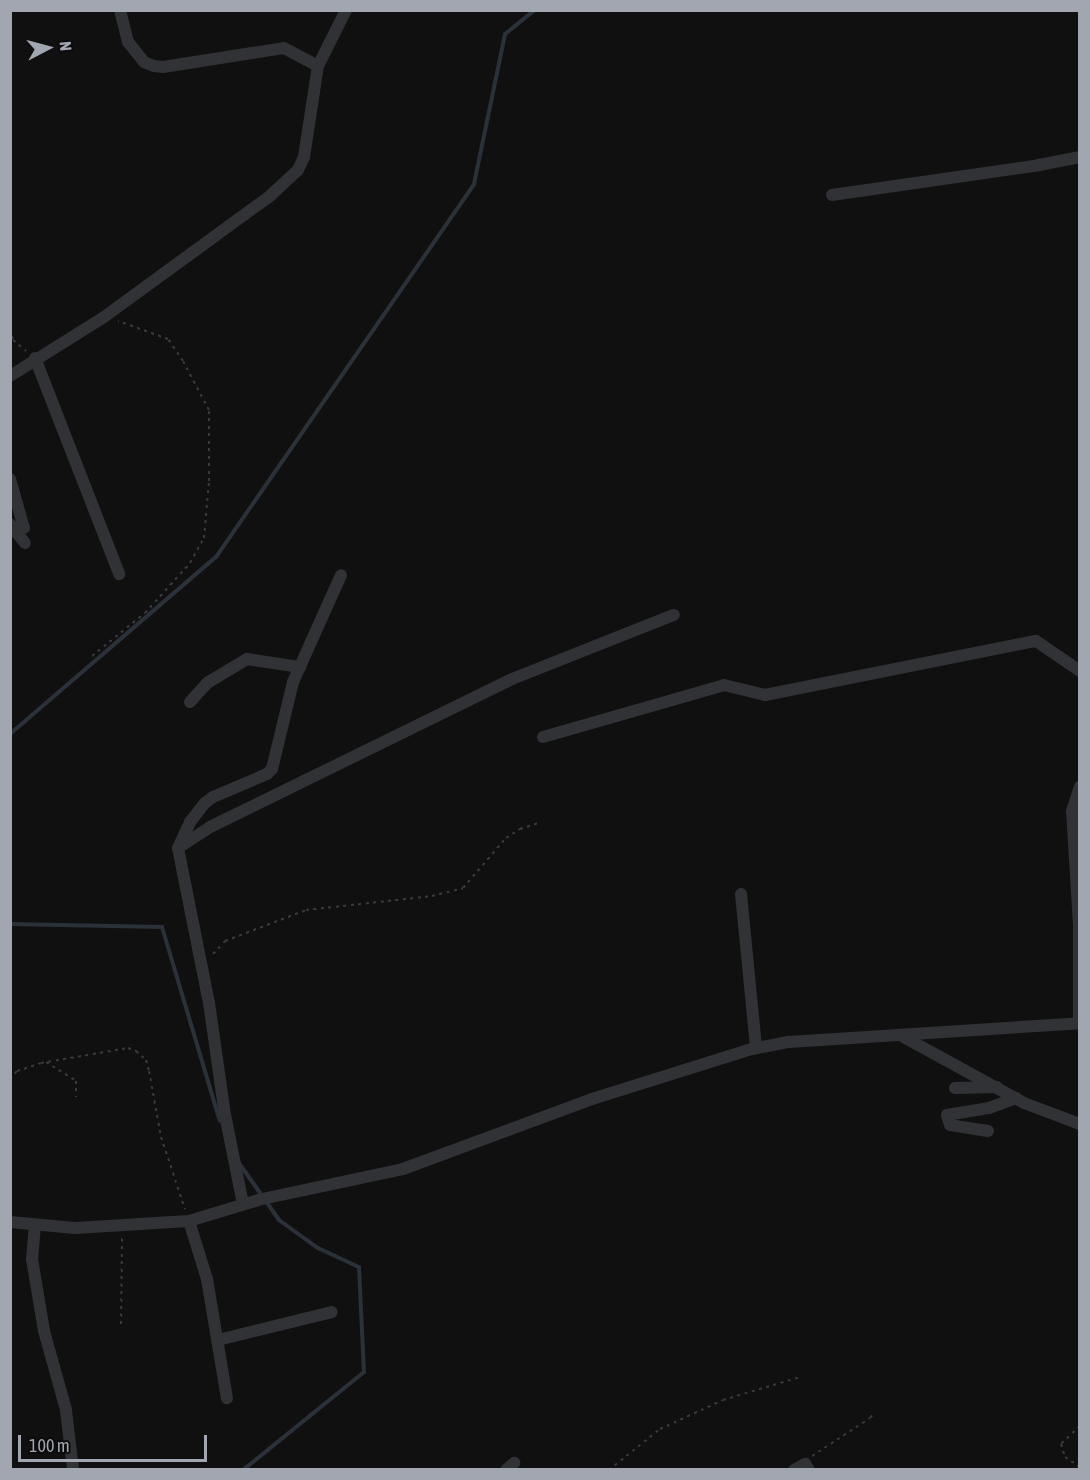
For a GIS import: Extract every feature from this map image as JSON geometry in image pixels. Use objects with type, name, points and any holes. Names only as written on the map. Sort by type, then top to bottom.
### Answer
[{"type":"street","points":[[120,10],[128,42],[144,62],[154,66],[163,67],[284,48],[318,66]]},
{"type":"street","points":[[10,375],[104,317],[271,195],[298,170],[304,157],[318,66],[346,10]]},
{"type":"street","points":[[832,195],[1080,157]]},
{"type":"street","points":[[35,358],[119,574]]},
{"type":"street","points":[[10,479],[24,528]]},
{"type":"street","points":[[10,524],[25,543]]},
{"type":"street","points":[[247,1203],[225,1115],[202,965],[178,848],[190,822],[213,797],[267,774],[272,769],[293,682],[341,575]]},
{"type":"street","points":[[178,848],[210,827],[512,679],[674,615]]},
{"type":"street","points":[[543,737],[724,685],[765,695],[1036,641],[1080,671]]},
{"type":"street","points":[[190,702],[207,683],[247,659],[300,667]]},
{"type":"street","points":[[10,1222],[75,1228],[189,1221],[279,1195],[403,1169],[581,1102],[756,1048],[789,1042],[1079,1023],[1079,925],[1072,811],[1080,786]]},
{"type":"street","points":[[741,894],[756,1048]]},
{"type":"street","points":[[899,1034],[1016,1098],[1080,1124]]},
{"type":"street","points":[[955,1088],[997,1087]]},
{"type":"street","points":[[988,1131],[950,1125],[947,1115],[989,1108],[1016,1098]]},
{"type":"street","points":[[189,1221],[207,1279],[227,1398]]},
{"type":"street","points":[[35,1225],[32,1258],[44,1331],[66,1410],[73,1470]]},
{"type":"street","points":[[218,1340],[332,1312]]},
{"type":"street","points":[[794,1470],[805,1464],[808,1468]]},
{"type":"path","points":[[10,167],[10,210]]},
{"type":"path","points":[[92,656],[145,613],[190,563],[204,538],[209,480],[209,410],[183,361],[168,339],[104,317]]},
{"type":"path","points":[[10,329],[13,340],[35,358]]},
{"type":"path","points":[[202,965],[225,941],[306,910],[432,896],[463,888],[506,838],[520,829],[539,823]]},
{"type":"path","points":[[10,1079],[17,1071],[46,1062],[128,1048],[146,1060],[161,1137],[189,1221]]},
{"type":"path","points":[[46,1062],[76,1081],[76,1097]]},
{"type":"path","points":[[121,1324],[122,1226]]},
{"type":"path","points":[[609,1470],[660,1429],[723,1400],[800,1377]]},
{"type":"path","points":[[808,1468],[812,1456],[870,1418],[874,1413]]},
{"type":"path","points":[[1080,1426],[1061,1443],[1065,1457],[1080,1467]]},
{"type":"waterway","points":[[10,734],[216,557],[474,184],[505,34],[535,10]]},
{"type":"waterway","points":[[10,924],[162,927],[220,1121]]},
{"type":"waterway","points":[[239,1163],[279,1220],[318,1248],[359,1267],[364,1372],[243,1470]]}]
